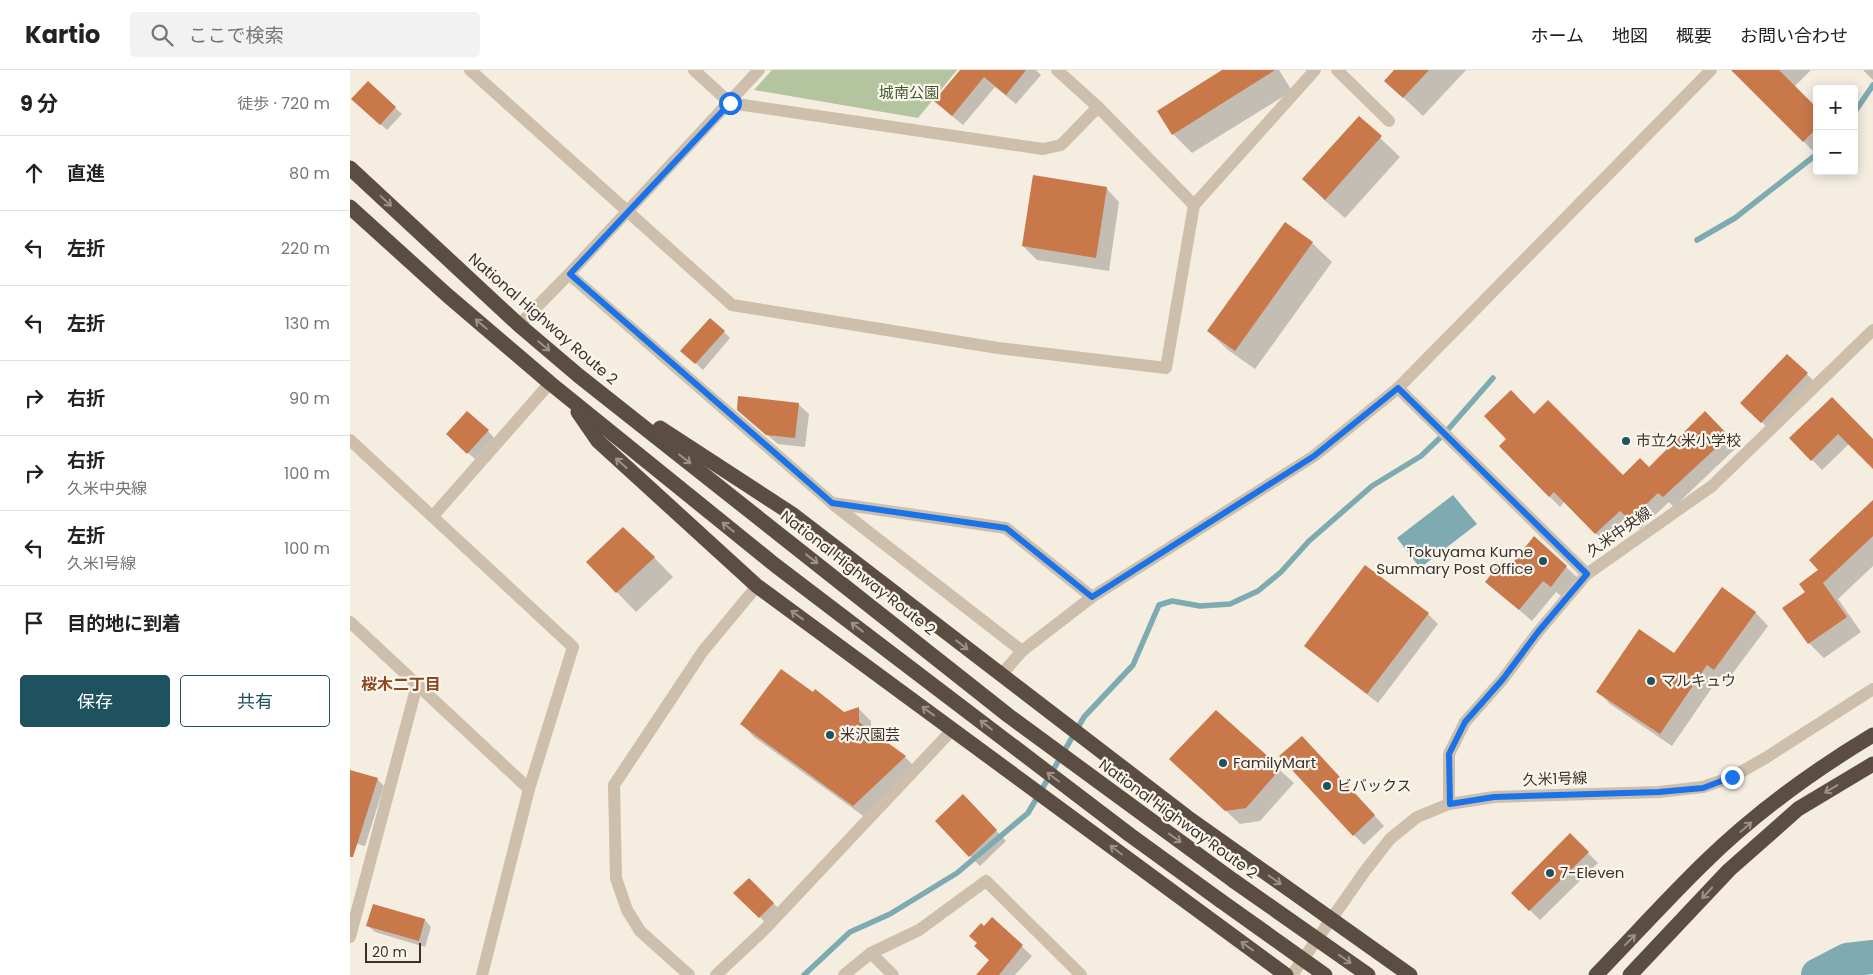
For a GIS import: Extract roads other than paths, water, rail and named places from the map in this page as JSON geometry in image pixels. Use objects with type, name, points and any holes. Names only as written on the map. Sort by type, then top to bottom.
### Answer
[{"type":"highway","name":"National Highway Route 2","points":[[350,168],[519,325],[579,376],[1038,738],[1234,881],[1368,975]]},
{"type":"highway","points":[[350,207],[447,295],[570,400],[775,565],[1081,798],[1325,975]]},
{"type":"highway","points":[[579,376],[792,514],[1095,748],[1331,921],[1410,975]]},
{"type":"highway","points":[[570,400],[598,442],[757,586],[1286,975]]},
{"type":"highway","points":[[1596,975],[1719,850],[1762,813],[1846,752],[1873,735]]},
{"type":"highway","points":[[1630,975],[1729,870],[1798,809],[1873,764]]},
{"type":"street","points":[[470,70],[732,305],[998,348],[1166,368],[1194,205],[1315,70]]},
{"type":"street","points":[[694,70],[730,103],[1043,149],[1061,146],[1098,107]]},
{"type":"street","points":[[519,325],[570,274],[759,70]]},
{"type":"street","points":[[1057,70],[1098,107],[1194,205]]},
{"type":"street","points":[[1337,70],[1389,121]]},
{"type":"street","points":[[1001,675],[1022,651],[1092,597],[1314,456],[1398,388],[1711,70]]},
{"type":"street","points":[[570,274],[832,503],[1022,651]]},
{"type":"street","name":"久米中央線","points":[[1450,804],[1449,754],[1465,722],[1503,679],[1538,632],[1587,574],[1712,486],[1873,330]]},
{"type":"street","points":[[433,516],[550,383]]},
{"type":"street","points":[[1398,388],[1587,574]]},
{"type":"street","points":[[350,440],[573,646],[529,789],[482,975]]},
{"type":"street","points":[[832,503],[1006,528],[1092,597]]},
{"type":"street","points":[[689,975],[640,931],[627,910],[616,878],[614,785],[703,651],[757,586]]},
{"type":"street","points":[[350,622],[529,789]]},
{"type":"street","points":[[350,937],[418,685]]},
{"type":"street","name":"久米1号線","points":[[1292,975],[1365,871],[1390,839],[1417,817],[1450,804],[1494,797],[1659,792],[1703,788],[1732,777],[1767,758],[1873,689]]},
{"type":"street","points":[[716,975],[765,929],[953,729]]},
{"type":"street","points":[[844,975],[871,954],[919,930],[986,881],[1081,975]]},
{"type":"street","points":[[871,954],[892,975]]},
{"type":"water","points":[[1453,495],[1477,524],[1420,568],[1397,538]]},
{"type":"waterway","points":[[1858,107],[1873,85]]},
{"type":"waterway","points":[[1697,240],[1735,218],[1813,157]]},
{"type":"waterway","points":[[804,975],[850,932],[890,914],[957,873],[1028,813],[1084,717],[1133,665],[1159,605],[1172,601],[1200,606],[1230,604],[1258,591],[1281,572],[1309,541],[1372,486],[1421,456],[1444,434],[1493,378]]},
{"type":"waterway","points":[[1818,975],[1847,960],[1873,957]]},
{"type":"place","name":"市立久米小学校","points":[[1626,441]]},
{"type":"place","name":"Tokuyama Kume Summary Post Office","points":[[1543,561]]},
{"type":"place","name":"マルキュウ","points":[[1651,681]]},
{"type":"place","name":"米沢園芸","points":[[830,735]]},
{"type":"place","name":"FamilyMart","points":[[1223,763]]},
{"type":"place","name":"ビバックス","points":[[1327,786]]},
{"type":"place","name":"7-Eleven","points":[[1550,873]]},
{"type":"district","name":"桜木二丁目","points":[[401,684]]},
{"type":"park label","name":"城南公園","points":[[909,93]]}]
